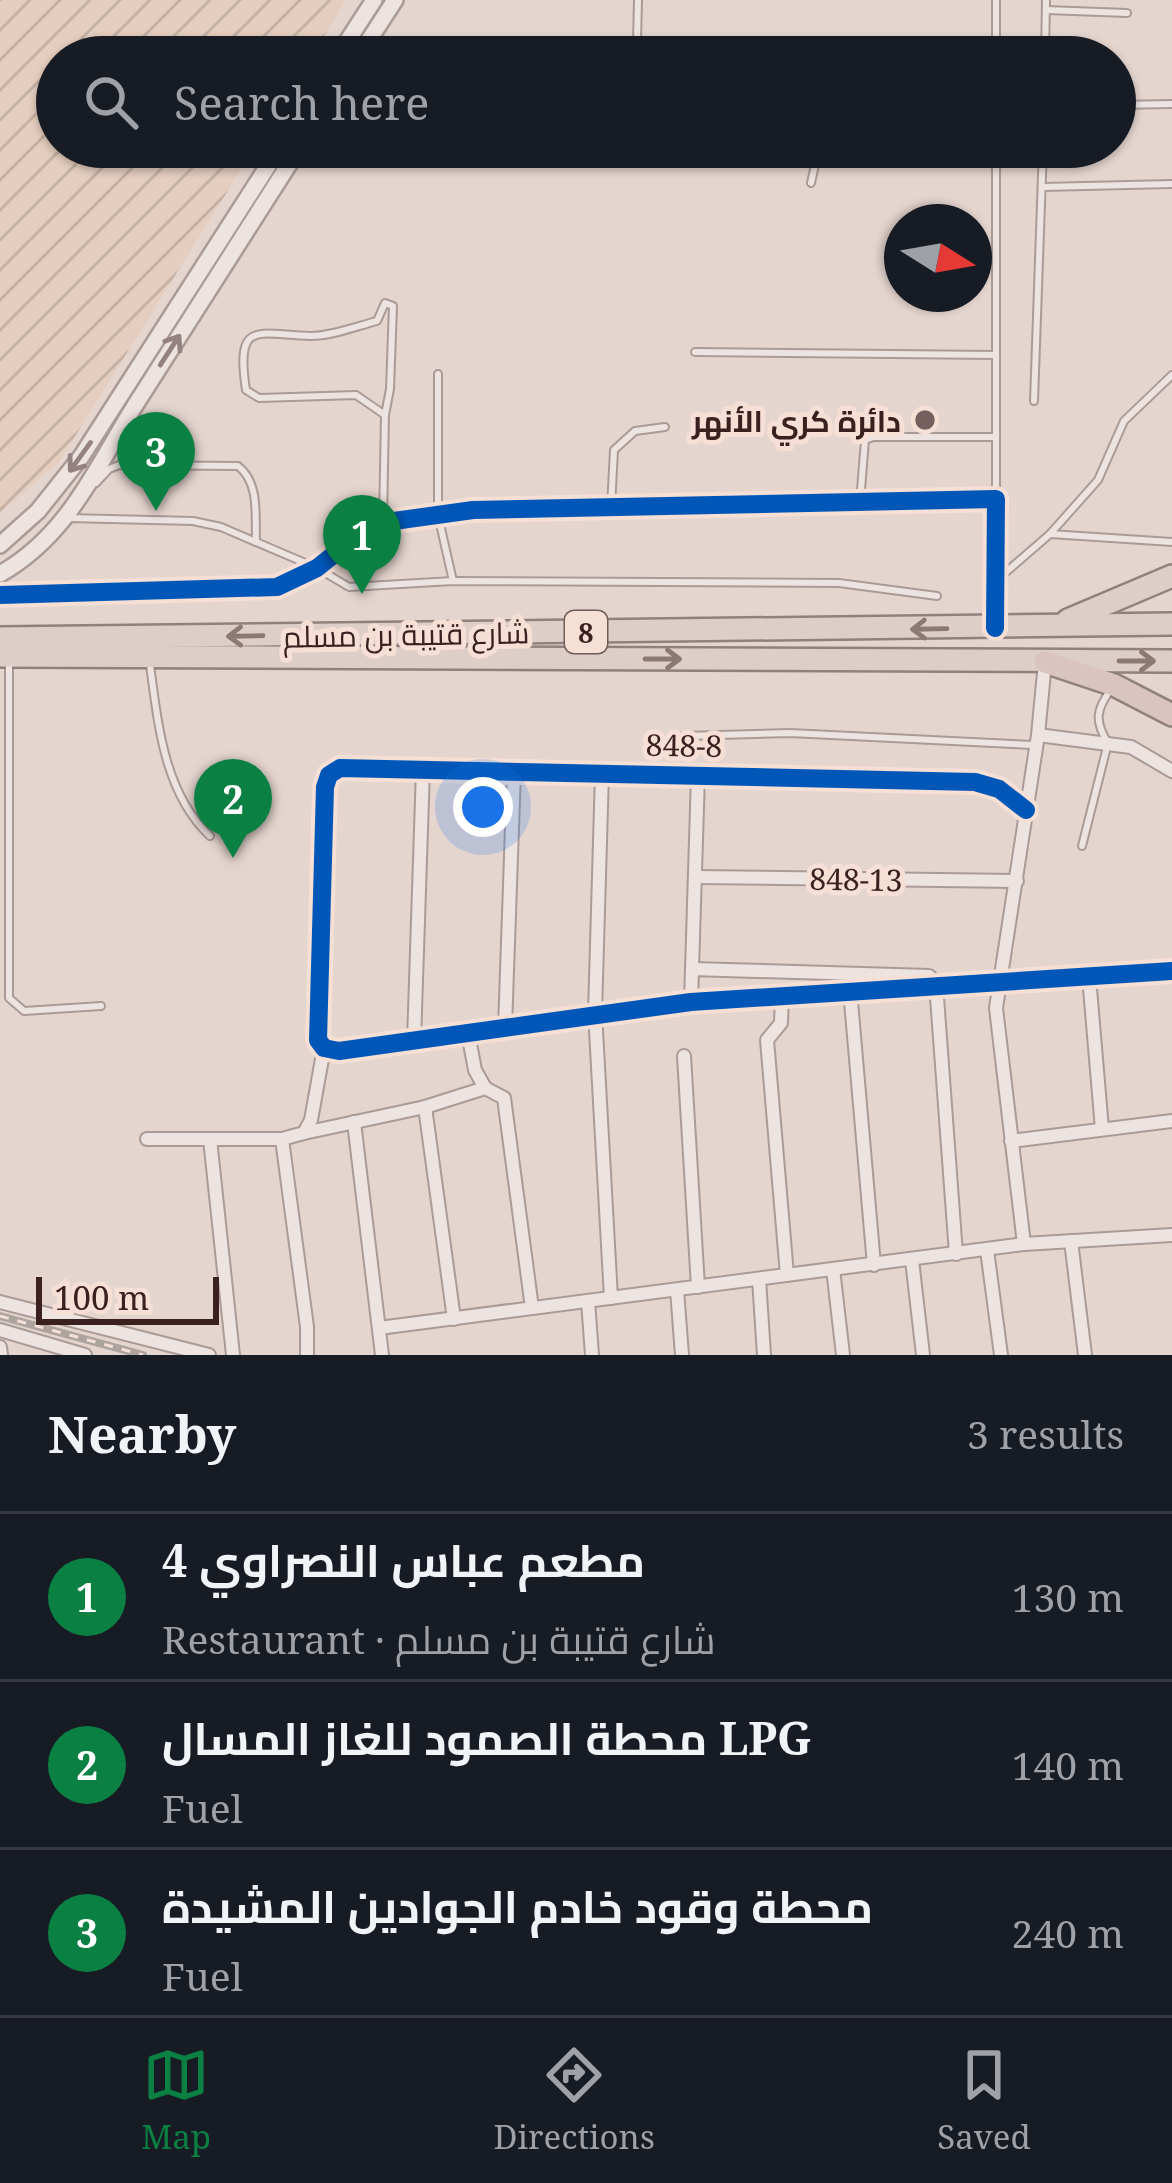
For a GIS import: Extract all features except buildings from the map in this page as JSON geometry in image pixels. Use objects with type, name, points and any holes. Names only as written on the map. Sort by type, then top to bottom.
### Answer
[{"type":"highway","points":[[1043,627],[1172,576]]},
{"type":"highway","name":"شارع قتيبة بن مسلم","points":[[3,650],[1172,624]]},
{"type":"highway","name":"شارع قتيبة بن مسلم","points":[[3,650],[149,655],[1172,661]]},
{"type":"highway","points":[[1045,662],[1114,685],[1172,715]]},
{"type":"street","points":[[351,36],[374,0]]},
{"type":"street","points":[[372,36],[395,0]]},
{"type":"street","points":[[0,545],[53,494],[105,421],[267,168]]},
{"type":"street","points":[[0,574],[37,549],[68,518],[287,168]]},
{"type":"street","points":[[0,595],[277,587],[317,568],[372,524],[473,510],[996,499],[995,628]]},
{"type":"street","points":[[1024,1244],[996,1020],[1038,740],[1045,662]]},
{"type":"street","points":[[1038,740],[1108,743],[1142,751],[1172,771]]},
{"type":"street","points":[[414,1041],[423,769]]},
{"type":"street","name":"848-8","points":[[324,1048],[316,1034],[324,809],[326,781],[334,770],[975,782],[999,788],[1026,810]]},
{"type":"street","points":[[505,1028],[514,771]]},
{"type":"street","points":[[602,773],[595,1013],[611,1298]]},
{"type":"street","points":[[691,1001],[698,776]]},
{"type":"street","name":"848-13","points":[[695,877],[1017,881]]},
{"type":"street","points":[[692,969],[929,976],[937,985],[956,1255]]},
{"type":"street","points":[[304,1133],[311,1120],[324,1048],[339,1051],[691,1001],[1172,971]]},
{"type":"street","points":[[1089,977],[1102,1129]]},
{"type":"street","points":[[850,991],[874,1265]]},
{"type":"street","points":[[782,995],[781,1023],[767,1040],[787,1275]]},
{"type":"street","points":[[467,1033],[475,1070],[485,1088],[504,1098],[532,1309]]},
{"type":"street","points":[[684,1055],[698,1287]]},
{"type":"street","points":[[147,1139],[282,1139],[485,1088]]},
{"type":"street","points":[[425,1106],[454,1319]]},
{"type":"street","points":[[1011,1141],[1172,1121]]},
{"type":"street","points":[[354,1122],[382,1355]]},
{"type":"street","points":[[210,1139],[232,1355]]},
{"type":"street","points":[[282,1139],[308,1328],[307,1355]]},
{"type":"street","points":[[379,1328],[1024,1244],[1172,1235]]},
{"type":"street","points":[[1071,1241],[1084,1355]]},
{"type":"street","points":[[987,1250],[1001,1355]]},
{"type":"street","points":[[912,1260],[922,1355]]},
{"type":"street","points":[[833,1269],[843,1355]]},
{"type":"street","points":[[759,1279],[764,1355]]},
{"type":"street","points":[[677,1290],[682,1355]]},
{"type":"street","points":[[588,1301],[592,1355]]},
{"type":"street","points":[[0,1302],[209,1355]]},
{"type":"street","points":[[0,1349],[1,1330],[85,1355]]},
{"type":"lane","points":[[637,36],[638,0]]},
{"type":"lane","points":[[996,0],[996,36]]},
{"type":"lane","points":[[1045,36],[1046,0]]},
{"type":"lane","points":[[1046,10],[1127,13]]},
{"type":"lane","points":[[1136,105],[1172,104]]},
{"type":"lane","points":[[811,183],[814,168]]},
{"type":"lane","points":[[996,168],[996,499]]},
{"type":"lane","points":[[1034,401],[1042,168]]},
{"type":"lane","points":[[1042,187],[1172,184]]},
{"type":"lane","points":[[383,523],[393,306],[385,303],[377,321],[313,336],[282,331],[254,333],[248,339],[242,362],[246,390],[259,398],[356,394],[385,415]]},
{"type":"lane","points":[[695,352],[996,355]]},
{"type":"lane","points":[[438,374],[438,515],[453,580]]},
{"type":"lane","points":[[996,581],[1050,534],[1098,480],[1124,421],[1172,375]]},
{"type":"lane","points":[[611,508],[614,450],[620,440],[635,431],[665,427]]},
{"type":"lane","points":[[860,502],[865,440],[873,436],[996,436]]},
{"type":"lane","points":[[53,494],[86,489],[119,465],[238,466],[253,486],[256,542]]},
{"type":"lane","points":[[68,518],[221,526],[349,587],[453,580],[839,583],[938,596]]},
{"type":"lane","points":[[1050,534],[1172,542]]},
{"type":"lane","points":[[3,650],[11,722],[9,998],[24,1011],[100,1006]]},
{"type":"lane","points":[[149,655],[159,736],[174,781],[193,820],[210,836]]},
{"type":"lane","points":[[1082,846],[1108,743],[1096,720],[1100,704],[1114,685]]},
{"type":"lane","points":[[0,724],[11,722]]},
{"type":"lane","points":[[683,736],[790,733],[1038,740]]},
{"type":"shaded area","points":[[0,0],[346,0],[324,36],[36,36],[36,168],[242,168],[59,462],[0,513]]},
{"type":"railway","points":[[0,1316],[143,1355]]},
{"type":"cycle path","points":[[0,595],[277,587],[317,568],[372,524],[473,510],[996,499],[995,628]]},
{"type":"cycle path","points":[[1026,810],[999,789],[975,782],[340,768],[329,775],[325,787],[318,1040],[324,1048],[339,1051],[691,1002],[1172,971]]},
{"type":"place","name":"دائرة كري الأنهر","points":[[925,420]]},
{"type":"place","name":"محطة وقود خادم الجوادين المشيدة","points":[[156,511]]},
{"type":"place","name":"مطعم عباس النصراوي 4","points":[[362,594]]},
{"type":"place","name":"محطة الصمود للغاز المسال LPG","points":[[233,858]]}]
